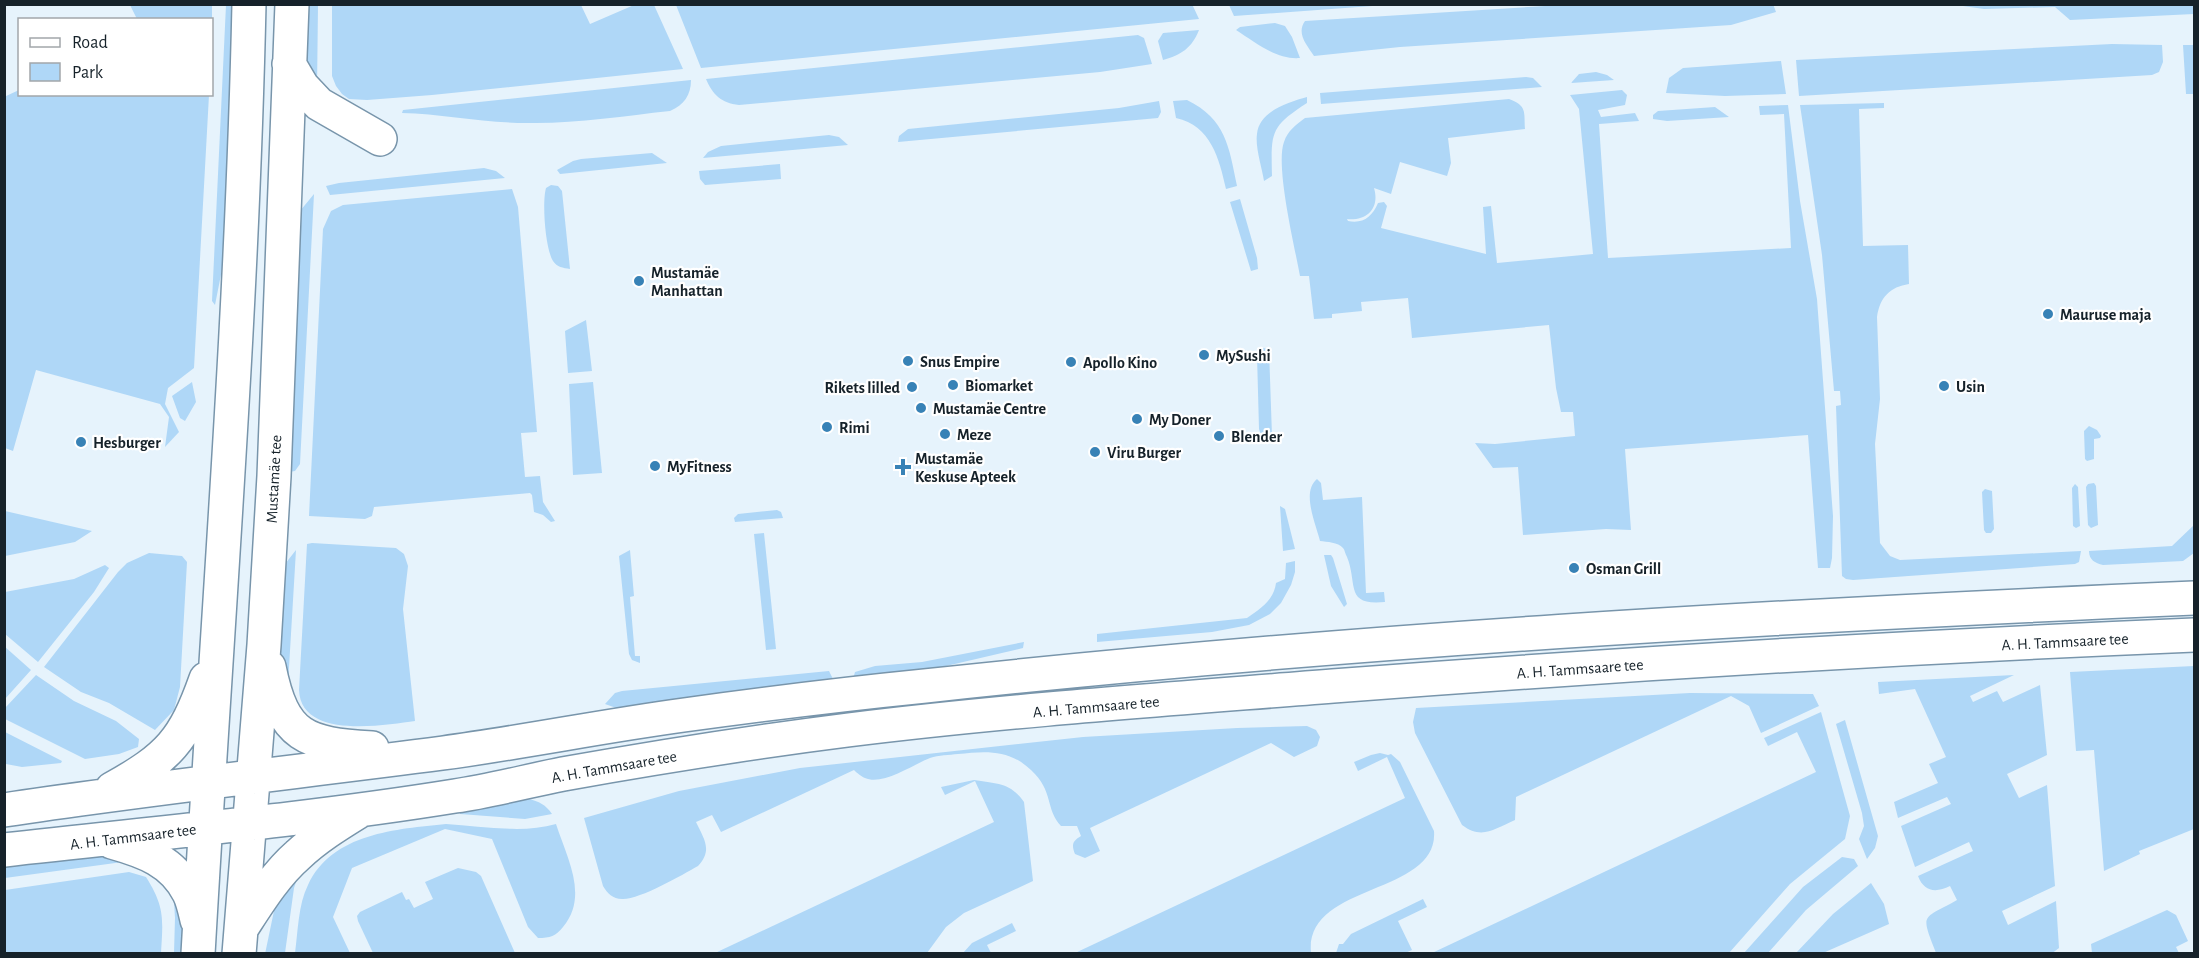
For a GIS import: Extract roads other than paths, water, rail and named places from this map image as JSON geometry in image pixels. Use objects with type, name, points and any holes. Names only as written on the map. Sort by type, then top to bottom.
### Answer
[{"type":"main road","points":[[199,941],[235,381],[249,4]]},
{"type":"main road","name":"Mustamäe tee","points":[[240,942],[264,645],[274,476],[292,4]]},
{"type":"main road","points":[[289,64],[302,86],[319,104],[380,138]]},
{"type":"main road","points":[[4,810],[101,795],[449,752],[682,715],[867,692],[1116,667],[1297,651],[1680,624],[2194,598]]},
{"type":"main road","name":"A. H. Tammsaare tee","points":[[4,850],[460,796],[556,775],[704,749],[849,730],[976,717],[1400,681],[1727,658],[2194,635]]},
{"type":"main road","points":[[264,645],[281,710],[288,721],[308,738],[331,745],[449,752]]},
{"type":"main road","points":[[101,795],[149,767],[168,752],[189,722],[218,647]]},
{"type":"main road","points":[[240,942],[270,886],[297,855],[329,830],[362,809]]},
{"type":"main road","points":[[100,840],[142,850],[171,867],[190,893],[199,941]]},
{"type":"place","name":"Mustamäe Manhattan","points":[[639,281]]},
{"type":"place","name":"Mauruse maja","points":[[2048,314]]},
{"type":"place","name":"MySushi","points":[[1204,355]]},
{"type":"place","name":"Snus Empire","points":[[908,361]]},
{"type":"place","name":"Apollo Kino","points":[[1071,362]]},
{"type":"place","name":"Biomarket","points":[[953,385]]},
{"type":"place","name":"Usin","points":[[1944,386]]},
{"type":"place","name":"Rikets lilled","points":[[912,387]]},
{"type":"place","name":"Mustamäe Centre","points":[[921,408]]},
{"type":"place","name":"My Doner","points":[[1137,419]]},
{"type":"place","name":"Rimi","points":[[827,427]]},
{"type":"place","name":"Meze","points":[[945,434]]},
{"type":"place","name":"Blender","points":[[1219,436]]},
{"type":"place","name":"Hesburger","points":[[81,442]]},
{"type":"place","name":"Viru Burger","points":[[1095,452]]},
{"type":"place","name":"MyFitness","points":[[655,466]]},
{"type":"place","name":"Mustamäe Keskuse Apteek","points":[[903,467]]},
{"type":"place","name":"Osman Grill","points":[[1574,568]]}]
